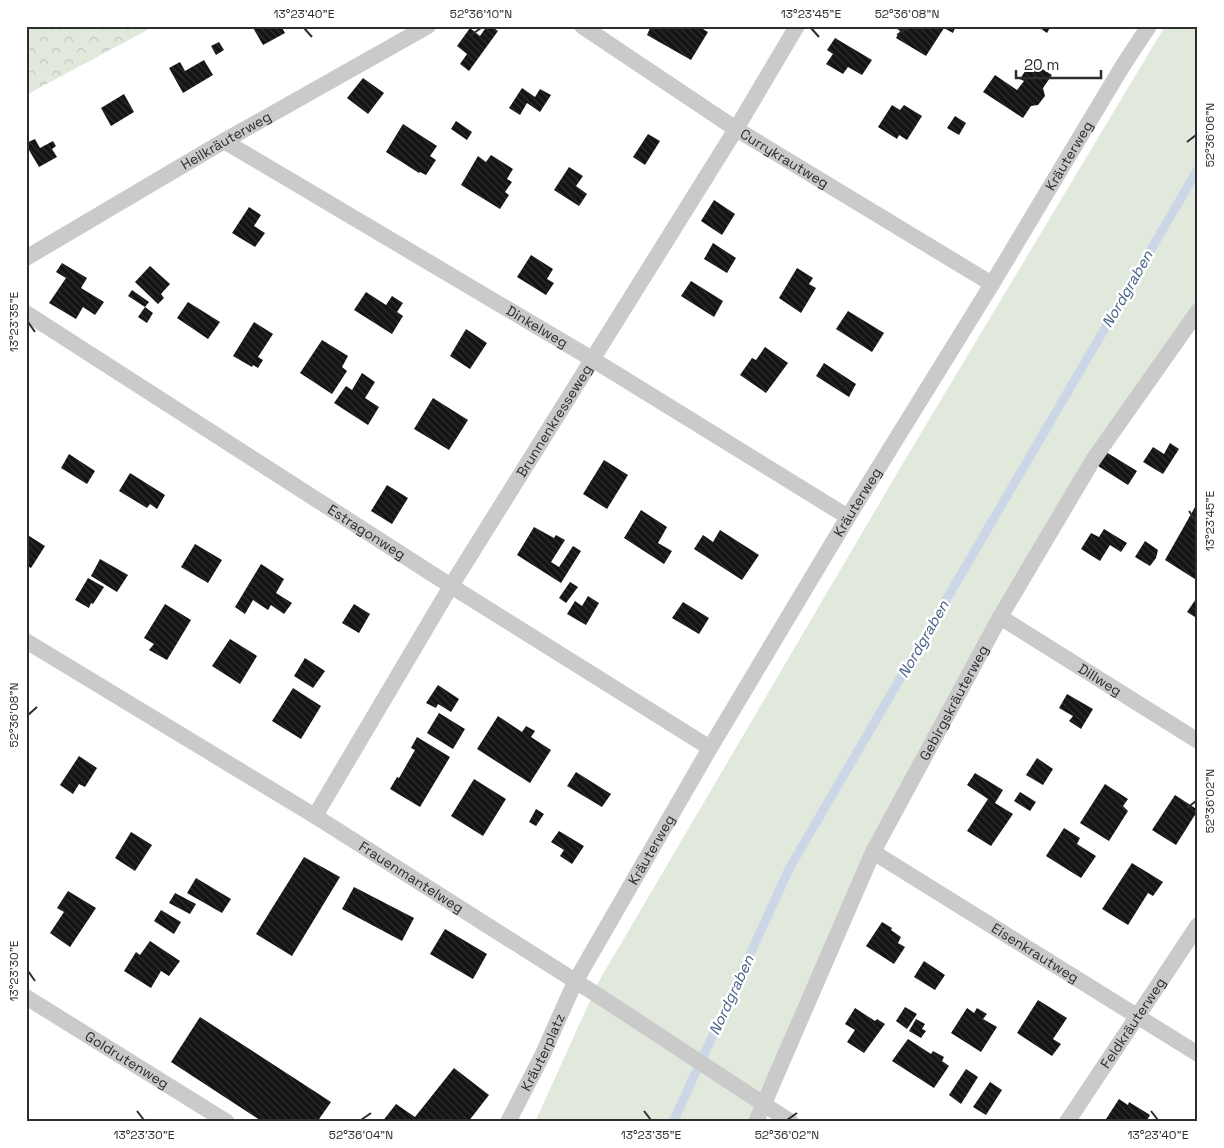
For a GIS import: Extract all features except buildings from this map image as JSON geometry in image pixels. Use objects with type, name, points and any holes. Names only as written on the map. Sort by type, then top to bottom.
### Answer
[{"type":"lane","name":"Heilkräuterweg","points":[[26,258],[224,141],[428,26]]},
{"type":"lane","name":"Currykrautweg","points":[[582,26],[736,129],[992,284]]},
{"type":"lane","name":"Brunnenkresseweg","points":[[315,816],[451,586],[736,129],[796,26]]},
{"type":"lane","name":"Kräuterweg","points":[[575,982],[710,748],[848,517],[992,284],[1122,67],[1149,26]]},
{"type":"lane","name":"Dinkelweg","points":[[224,141],[592,359],[848,517]]},
{"type":"lane","name":"Gebirgskräuterweg","points":[[756,1122],[760,1102],[873,852],[1000,617],[1093,460],[1193,328],[1198,311]]},
{"type":"lane","name":"Estragonweg","points":[[26,313],[451,586],[710,748]]},
{"type":"lane","name":"Dillweg","points":[[1000,617],[1198,741]]},
{"type":"lane","name":"Frauenmantelweg","points":[[26,641],[315,816],[602,998],[791,1122]]},
{"type":"lane","name":"Eisenkrautweg","points":[[873,852],[1198,1054]]},
{"type":"lane","name":"Feldkräuterweg","points":[[1067,1122],[1198,925]]},
{"type":"lane","name":"Kräuterplatz","points":[[508,1122],[542,1056],[575,982]]},
{"type":"lane","name":"Goldrutenweg","points":[[26,997],[227,1122]]},
{"type":"green space","points":[[26,26],[155,26],[26,95]]},
{"type":"green space","points":[[1165,26],[1198,26],[1198,311],[1093,460],[873,852],[756,1122],[535,1122],[599,981],[899,470]]},
{"type":"waterway","name":"Nordgraben","points":[[673,1122],[790,867],[1198,169]]}]
